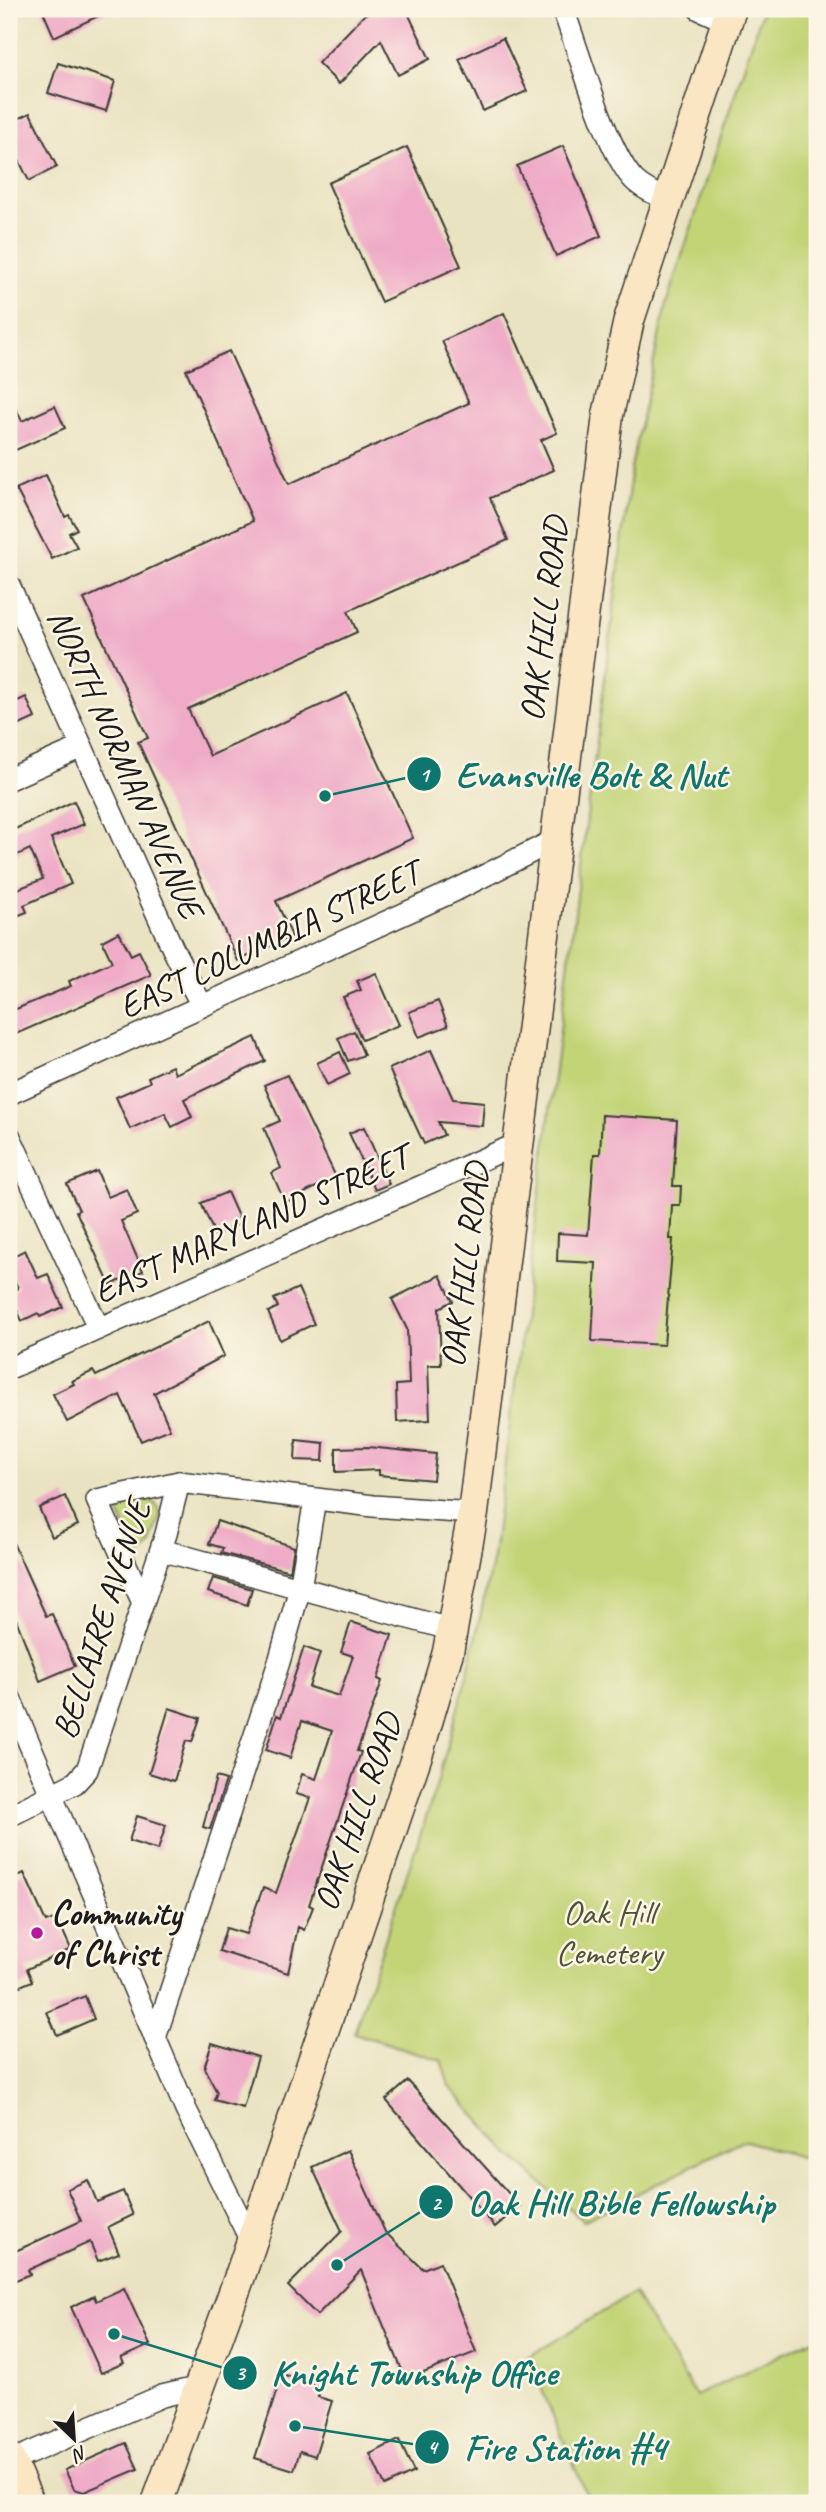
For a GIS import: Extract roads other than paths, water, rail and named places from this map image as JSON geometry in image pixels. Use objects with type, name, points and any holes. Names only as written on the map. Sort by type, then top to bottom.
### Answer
[{"type":"main road","name":"OAK HILL ROAD","points":[[157,2503],[251,2241],[419,1749],[453,1630],[473,1513],[608,415],[629,320],[728,15]]},
{"type":"main road","points":[[9,2460],[29,2503]]},
{"type":"street","points":[[563,9],[596,100],[626,168],[648,191],[667,200]]},
{"type":"street","points":[[699,9],[728,15]]},
{"type":"street","name":"NORTH NORMAN AVENUE","points":[[9,585],[173,949],[202,1006]]},
{"type":"street","points":[[9,779],[82,747]]},
{"type":"street","name":"EAST COLUMBIA STREET","points":[[9,1094],[460,888],[555,840]]},
{"type":"street","points":[[9,1135],[98,1327]]},
{"type":"street","name":"EAST MARYLAND STREET","points":[[12,1367],[517,1144]]},
{"type":"street","points":[[143,1603],[97,1500],[179,1482]]},
{"type":"street","name":"BELLAIRE AVENUE","points":[[9,1816],[75,1783],[87,1770],[161,1550],[179,1482],[315,1499],[473,1513]]},
{"type":"street","points":[[155,2038],[234,1807],[300,1588],[315,1499]]},
{"type":"street","points":[[161,1550],[453,1630]]},
{"type":"street","points":[[9,1696],[186,2110],[251,2241]]},
{"type":"street","points":[[9,2460],[162,2396],[200,2387]]},
{"type":"place","name":"Evansville Bolt & Nut","points":[[325,796]]},
{"type":"place","name":"Community of Christ","points":[[37,1933]]},
{"type":"place","name":"Oak Hill Bible Fellowship","points":[[337,2265]]},
{"type":"place","name":"Knight Township Office","points":[[114,2334]]},
{"type":"place","name":"Fire Station #4","points":[[295,2426]]},
{"type":"park label","name":"Oak Hill Cemetery","points":[[609,1932]]}]
